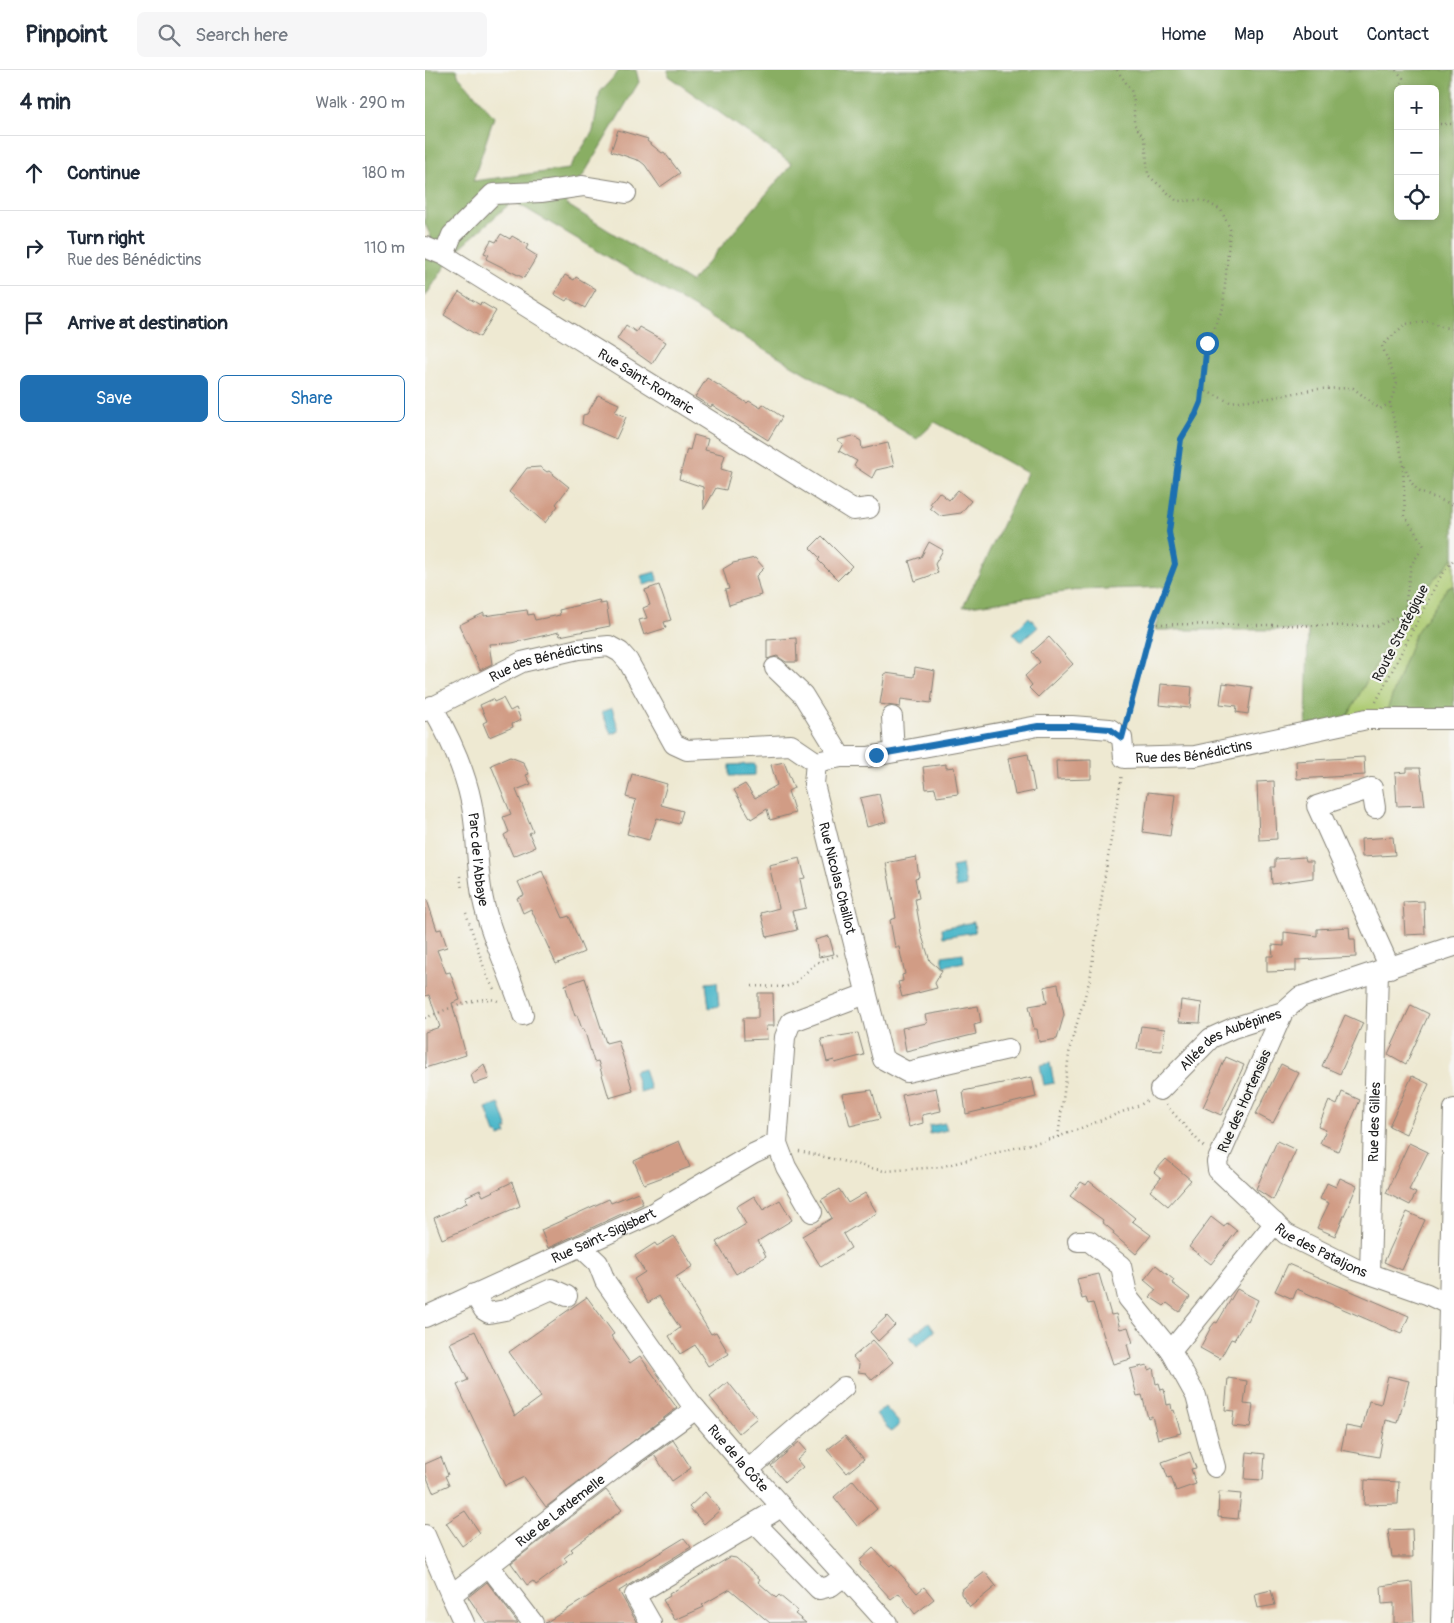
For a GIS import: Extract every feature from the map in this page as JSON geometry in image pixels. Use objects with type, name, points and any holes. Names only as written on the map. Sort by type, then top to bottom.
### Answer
[{"type":"street","points":[[444,255],[452,235],[493,194],[541,192],[583,186],[626,193]]},
{"type":"street","name":"Rue Saint-Romaric","points":[[425,247],[444,255],[853,510],[869,508]]},
{"type":"street","name":"Rue des Bénédictins","points":[[429,708],[522,662],[578,649],[609,646],[619,652],[627,662],[674,744],[687,750],[791,745],[817,762],[841,758],[868,757],[1038,726],[1110,729],[1123,748],[1195,756],[1367,719],[1454,719]]},
{"type":"street","points":[[783,668],[803,696],[841,758]]},
{"type":"street","name":"Parc de l'Abbaye","points":[[429,708],[463,767],[471,802],[483,899],[489,924],[513,981],[523,1015]]},
{"type":"street","points":[[892,716],[894,752]]},
{"type":"street","name":"Rue Nicolas Chaillot","points":[[817,762],[814,784],[883,1059],[907,1072],[1008,1049]]},
{"type":"street","points":[[1375,808],[1372,788],[1317,806],[1384,970]]},
{"type":"street","name":"Allée des Aubépines","points":[[1158,1092],[1211,1038],[1233,1028],[1283,1012],[1299,997],[1454,946]]},
{"type":"street","name":"Rue des Gilles","points":[[1370,1273],[1384,970]]},
{"type":"street","points":[[812,1212],[787,1167],[777,1143],[785,1037],[791,1022],[866,994]]},
{"type":"street","name":"Rue des Hortensias","points":[[1217,1162],[1283,1012]]},
{"type":"street","points":[[1441,1623],[1451,1306],[1454,1109]]},
{"type":"street","name":"Rue Saint-Sigisbert","points":[[425,1317],[651,1214],[753,1154],[777,1143]]},
{"type":"street","name":"Rue des Pataljons","points":[[1217,1162],[1218,1170],[1286,1234],[1355,1269],[1427,1294],[1451,1306]]},
{"type":"street","points":[[1171,1351],[1275,1223]]},
{"type":"street","points":[[1078,1240],[1089,1241],[1121,1266],[1128,1298],[1171,1351],[1196,1396],[1215,1467]]},
{"type":"street","name":"Rue de la Côte","points":[[580,1246],[598,1263],[605,1280],[665,1369],[696,1409],[748,1470],[887,1623]]},
{"type":"street","name":"Rue de la Côte","points":[[555,1257],[579,1264],[605,1280]]},
{"type":"street","points":[[474,1294],[484,1310],[489,1313],[505,1310],[552,1289],[567,1296]]},
{"type":"street","points":[[748,1470],[843,1386]]},
{"type":"street","name":"Rue de Lardemelle","points":[[451,1595],[696,1409]]},
{"type":"street","points":[[651,1623],[635,1595],[755,1523],[780,1505]]},
{"type":"street","points":[[755,1523],[819,1589],[831,1586],[843,1576]]},
{"type":"street","points":[[425,1535],[431,1567],[451,1595],[464,1623]]},
{"type":"street","points":[[489,1566],[533,1623]]},
{"type":"path","points":[[1058,1137],[1070,1047],[1090,979],[1123,748],[1152,624],[1175,564],[1169,532],[1181,439],[1201,402],[1207,343],[1223,308],[1229,229],[1221,210],[1203,200],[1177,201],[1148,175],[1145,139],[1134,124],[1134,102],[1131,90],[1117,70]]},
{"type":"path","points":[[1396,70],[1403,78],[1400,85]]},
{"type":"path","points":[[1439,124],[1454,124]]},
{"type":"path","points":[[1412,630],[1404,614],[1411,564],[1423,546],[1405,516],[1403,462],[1390,403],[1397,383],[1382,346],[1405,324],[1429,321],[1454,331]]},
{"type":"path","points":[[1201,389],[1229,402],[1270,398],[1315,389],[1353,388],[1380,409],[1390,403]]},
{"type":"path","points":[[1403,462],[1419,492],[1454,505]]},
{"type":"path","name":"Route Stratégique","points":[[1367,719],[1439,579],[1454,558]]},
{"type":"path","points":[[1152,624],[1377,626],[1404,614]]},
{"type":"path","points":[[752,986],[785,987],[803,977],[816,963],[855,950]]},
{"type":"path","points":[[425,1018],[479,1000],[493,998],[523,1015]]},
{"type":"path","points":[[777,1143],[797,1151],[883,1171],[940,1168],[1058,1137],[1140,1106],[1158,1092],[1217,1162]]},
{"type":"green space","points":[[425,70],[457,70],[458,75],[494,117],[473,181],[569,169],[593,131],[600,92],[620,70],[636,70],[639,82],[566,204],[691,282],[792,164],[668,76],[668,70],[1454,70],[1454,557],[1404,614],[1345,720],[1306,725],[1308,630],[1154,630],[1169,587],[1078,590],[963,607],[1027,473],[935,422],[917,439],[513,201],[453,254],[425,297],[425,251],[431,237],[425,224]]},
{"type":"green space","points":[[1454,557],[1454,586],[1448,587],[1384,718],[1345,720],[1404,614]]},
{"type":"green space","points":[[1454,586],[1454,719],[1384,718],[1415,634],[1448,587]]},
{"type":"water","points":[[655,572],[658,581],[644,585],[641,576]]},
{"type":"water","points":[[1029,617],[1038,627],[1021,642],[1013,633]]},
{"type":"water","points":[[612,708],[619,731],[611,734],[602,712]]},
{"type":"water","points":[[755,764],[755,775],[730,776],[730,765]]},
{"type":"water","points":[[962,865],[966,886],[956,888],[952,867]]},
{"type":"water","points":[[974,922],[975,932],[943,937],[942,928]]},
{"type":"water","points":[[963,953],[964,962],[944,966],[942,956]]},
{"type":"water","points":[[717,982],[719,1006],[709,1008],[706,983]]},
{"type":"water","points":[[1050,1063],[1054,1083],[1044,1085],[1040,1065]]},
{"type":"water","points":[[644,1068],[650,1089],[640,1092],[634,1071]]},
{"type":"water","points":[[499,1103],[508,1129],[505,1130],[507,1134],[499,1137],[498,1133],[495,1133],[486,1108]]},
{"type":"water","points":[[945,1123],[947,1130],[930,1134],[929,1126]]},
{"type":"water","points":[[929,1322],[935,1331],[917,1346],[910,1337]]},
{"type":"water","points":[[885,1407],[900,1424],[891,1432],[876,1414]]},
{"type":"building","points":[[618,130],[648,139],[647,141],[662,153],[664,152],[680,173],[660,187],[645,165],[640,161],[611,151]]},
{"type":"building","points":[[501,234],[510,239],[512,236],[528,245],[526,249],[537,256],[524,278],[486,259],[489,255],[484,253],[491,240],[496,242]]},
{"type":"building","points":[[565,275],[574,280],[576,277],[596,289],[585,308],[568,298],[566,301],[554,294]]},
{"type":"building","points":[[459,292],[480,305],[481,302],[496,311],[480,337],[444,315]]},
{"type":"building","points":[[626,325],[636,332],[639,327],[666,342],[652,364],[617,339]]},
{"type":"building","points":[[707,378],[747,403],[749,401],[761,408],[763,404],[782,417],[768,440],[712,405],[711,407],[695,397]]},
{"type":"building","points":[[598,395],[619,404],[615,412],[626,417],[616,439],[582,424],[583,415],[587,414]]},
{"type":"building","points":[[694,435],[708,439],[705,450],[725,455],[721,469],[731,472],[726,490],[716,488],[704,509],[703,487],[679,479],[687,449],[690,450]]},
{"type":"building","points":[[853,436],[861,441],[862,449],[888,443],[894,466],[876,470],[872,478],[854,466],[857,461],[839,451],[843,444],[837,440]]},
{"type":"building","points":[[540,467],[547,472],[549,471],[569,487],[545,523],[509,492],[527,468]]},
{"type":"building","points":[[958,490],[971,501],[961,513],[940,516],[930,508],[932,505],[930,504],[939,492],[949,500]]},
{"type":"building","points":[[822,536],[852,566],[838,580],[818,560],[820,558],[810,548]]},
{"type":"building","points":[[929,542],[943,550],[935,564],[938,573],[915,581],[909,561],[921,557]]},
{"type":"building","points":[[755,558],[764,568],[756,576],[761,595],[729,605],[725,590],[729,589],[723,569],[733,563]]},
{"type":"building","points":[[659,585],[671,620],[664,622],[666,628],[644,635],[639,620],[647,618],[643,608],[650,605],[645,590]]},
{"type":"building","points":[[599,600],[600,604],[606,603],[610,626],[560,636],[559,632],[512,643],[489,644],[492,664],[480,670],[459,625],[484,613],[484,616],[527,610],[528,615],[533,614],[535,620],[560,615],[559,610]]},
{"type":"building","points":[[1049,637],[1073,664],[1038,697],[1029,688],[1032,685],[1025,676],[1040,662],[1032,652]]},
{"type":"building","points":[[796,638],[797,662],[786,662],[777,656],[767,659],[767,640]]},
{"type":"building","points":[[915,667],[935,671],[931,703],[901,699],[900,707],[880,704],[885,673],[914,677]]},
{"type":"building","points":[[1223,683],[1252,687],[1248,714],[1236,712],[1237,706],[1220,704]]},
{"type":"building","points":[[1161,684],[1192,687],[1190,708],[1159,705]]},
{"type":"building","points":[[503,698],[510,711],[516,708],[521,720],[512,724],[513,727],[489,737],[483,723],[487,721],[480,705],[493,699],[494,702]]},
{"type":"building","points":[[1028,754],[1035,791],[1015,795],[1008,758]]},
{"type":"building","points":[[510,757],[523,762],[529,774],[526,775],[531,784],[516,790],[533,831],[529,833],[535,847],[513,856],[504,835],[509,832],[503,817],[511,814],[491,765]]},
{"type":"building","points":[[1364,757],[1365,775],[1297,779],[1296,761]]},
{"type":"building","points":[[1091,760],[1091,779],[1057,780],[1056,761]]},
{"type":"building","points":[[784,762],[794,788],[788,791],[795,813],[770,820],[767,809],[751,819],[734,790],[745,784],[755,798],[777,785],[771,765]]},
{"type":"building","points":[[946,764],[946,768],[954,767],[958,794],[937,797],[935,788],[926,789],[923,767]]},
{"type":"building","points":[[1407,768],[1420,768],[1425,805],[1397,806],[1395,773],[1407,772]]},
{"type":"building","points":[[632,774],[667,784],[661,805],[683,811],[679,824],[657,818],[649,840],[627,834],[636,800],[626,797]]},
{"type":"building","points":[[1274,781],[1277,839],[1259,840],[1257,782]]},
{"type":"building","points":[[1148,792],[1175,795],[1170,836],[1143,832]]},
{"type":"building","points":[[879,794],[886,822],[867,827],[860,798]]},
{"type":"building","points":[[1393,837],[1395,855],[1362,857],[1361,839]]},
{"type":"building","points":[[916,857],[919,877],[915,878],[919,898],[915,899],[921,933],[930,961],[942,971],[935,983],[937,988],[902,997],[898,982],[903,981],[902,975],[905,974],[899,947],[895,947],[890,920],[896,918],[886,863]]},
{"type":"building","points":[[1305,857],[1306,861],[1313,861],[1313,878],[1272,884],[1271,867],[1275,867],[1275,859]]},
{"type":"building","points":[[800,858],[805,878],[800,879],[806,908],[792,911],[797,930],[767,937],[761,913],[779,908],[769,865]]},
{"type":"building","points":[[542,871],[563,918],[569,916],[584,952],[556,964],[531,909],[523,913],[517,898],[524,895],[518,882]]},
{"type":"building","points":[[425,900],[427,900],[437,930],[441,929],[447,947],[437,950],[446,973],[450,972],[460,1000],[452,1003],[466,1055],[425,1068],[425,1032],[440,1027],[429,995],[425,996]]},
{"type":"building","points":[[1424,901],[1425,934],[1405,935],[1403,902]]},
{"type":"building","points":[[1349,927],[1350,939],[1355,939],[1356,957],[1296,960],[1296,971],[1267,972],[1267,956],[1273,956],[1272,945],[1284,946],[1284,932],[1317,936],[1317,929]]},
{"type":"building","points":[[829,936],[834,954],[819,957],[815,940]]},
{"type":"building","points":[[585,978],[606,1043],[618,1040],[633,1091],[609,1098],[598,1061],[594,1062],[584,1029],[582,1029],[577,1015],[575,1016],[565,985]]},
{"type":"building","points":[[1058,984],[1064,1015],[1057,1039],[1039,1042],[1037,1029],[1034,1029],[1029,1006],[1047,1003],[1044,987]]},
{"type":"building","points":[[758,993],[773,993],[774,1026],[766,1026],[767,1039],[744,1040],[743,1018],[758,1018]]},
{"type":"building","points":[[1181,1000],[1202,1003],[1200,1023],[1179,1022]]},
{"type":"building","points":[[1411,1005],[1429,1014],[1406,1064],[1388,1054]]},
{"type":"building","points":[[978,1006],[981,1023],[974,1025],[976,1034],[906,1051],[902,1028],[927,1023],[925,1015]]},
{"type":"building","points":[[1345,1015],[1363,1023],[1340,1074],[1322,1066]]},
{"type":"building","points":[[1141,1026],[1165,1029],[1162,1051],[1137,1049]]},
{"type":"building","points":[[858,1033],[864,1055],[835,1063],[834,1060],[827,1062],[821,1039]]},
{"type":"building","points":[[1226,1057],[1244,1065],[1221,1115],[1203,1107]]},
{"type":"building","points":[[484,1064],[489,1079],[474,1084],[471,1075]]},
{"type":"building","points":[[1281,1064],[1299,1073],[1273,1123],[1256,1114]]},
{"type":"building","points":[[1412,1076],[1429,1084],[1406,1134],[1389,1126]]},
{"type":"building","points":[[1032,1077],[1036,1097],[966,1114],[963,1091]]},
{"type":"building","points":[[936,1088],[941,1111],[922,1115],[923,1123],[909,1127],[902,1095]]},
{"type":"building","points":[[872,1090],[880,1119],[850,1126],[842,1094]]},
{"type":"building","points":[[1342,1092],[1360,1100],[1338,1151],[1320,1143],[1326,1130],[1318,1127],[1329,1101],[1337,1105]]},
{"type":"building","points":[[679,1141],[690,1167],[644,1184],[634,1161]]},
{"type":"building","points":[[1277,1141],[1296,1150],[1273,1200],[1256,1189]]},
{"type":"building","points":[[1409,1143],[1428,1152],[1409,1190],[1416,1193],[1410,1205],[1386,1193]]},
{"type":"building","points":[[1166,1159],[1191,1180],[1168,1206],[1150,1191],[1161,1178],[1154,1172]]},
{"type":"building","points":[[1340,1178],[1357,1186],[1335,1236],[1317,1228],[1329,1203],[1320,1199],[1327,1183],[1336,1187]]},
{"type":"building","points":[[1089,1181],[1135,1218],[1132,1221],[1151,1235],[1136,1254],[1113,1234],[1114,1232],[1102,1222],[1103,1220],[1070,1196],[1081,1182],[1086,1185]]},
{"type":"building","points":[[512,1182],[520,1206],[442,1239],[434,1218],[467,1203],[465,1197],[480,1190],[483,1196]]},
{"type":"building","points":[[839,1189],[848,1203],[865,1193],[877,1213],[843,1234],[851,1248],[821,1267],[802,1236],[832,1218],[821,1200]]},
{"type":"building","points":[[638,1192],[643,1204],[548,1248],[541,1230],[609,1199],[611,1203]]},
{"type":"building","points":[[754,1196],[763,1210],[780,1200],[792,1220],[758,1241],[766,1256],[736,1274],[716,1242],[746,1224],[736,1207]]},
{"type":"building","points":[[1407,1212],[1425,1220],[1402,1270],[1384,1262]]},
{"type":"building","points":[[1211,1217],[1224,1227],[1227,1223],[1237,1231],[1211,1264],[1189,1247]]},
{"type":"building","points":[[674,1236],[693,1266],[676,1277],[711,1334],[716,1332],[729,1354],[708,1366],[695,1345],[680,1354],[669,1336],[680,1328],[659,1296],[648,1303],[634,1279],[645,1272],[635,1256],[655,1243],[657,1246]]},
{"type":"building","points":[[1288,1264],[1409,1316],[1401,1334],[1297,1289],[1293,1299],[1275,1291]]},
{"type":"building","points":[[1156,1265],[1174,1280],[1172,1283],[1190,1297],[1179,1312],[1167,1303],[1164,1306],[1150,1297],[1156,1290],[1144,1280]]},
{"type":"building","points":[[1099,1274],[1111,1315],[1116,1314],[1120,1329],[1128,1327],[1133,1343],[1127,1344],[1131,1359],[1113,1364],[1093,1303],[1088,1304],[1086,1298],[1082,1299],[1077,1279]]},
{"type":"building","points":[[1237,1289],[1258,1300],[1248,1321],[1246,1320],[1234,1340],[1231,1339],[1220,1359],[1200,1348],[1211,1327],[1215,1322],[1217,1323]]},
{"type":"building","points":[[587,1297],[614,1334],[611,1336],[630,1363],[640,1356],[677,1408],[546,1507],[524,1477],[505,1486],[457,1385],[468,1380],[450,1343],[475,1331],[515,1416],[541,1397],[509,1352]]},
{"type":"building","points":[[887,1316],[895,1325],[878,1341],[870,1332]]},
{"type":"building","points":[[873,1340],[893,1362],[872,1380],[866,1373],[858,1372],[859,1364],[853,1357]]},
{"type":"building","points":[[1147,1365],[1148,1370],[1153,1368],[1156,1384],[1159,1383],[1161,1390],[1164,1389],[1167,1405],[1171,1404],[1172,1411],[1174,1410],[1181,1433],[1158,1439],[1152,1416],[1148,1418],[1142,1395],[1137,1396],[1130,1369]]},
{"type":"building","points":[[1388,1376],[1409,1381],[1398,1423],[1386,1420],[1379,1457],[1341,1450],[1346,1426],[1362,1429],[1369,1401],[1381,1404]]},
{"type":"building","points":[[1228,1378],[1247,1381],[1244,1404],[1253,1405],[1250,1428],[1232,1426],[1234,1411],[1225,1410]]},
{"type":"building","points":[[728,1382],[757,1418],[739,1433],[710,1397]]},
{"type":"building","points":[[845,1436],[864,1459],[847,1473],[827,1450]]},
{"type":"building","points":[[673,1440],[691,1468],[672,1481],[654,1455],[633,1469]]},
{"type":"building","points":[[799,1442],[807,1451],[797,1460],[803,1467],[785,1482],[771,1466]]},
{"type":"building","points":[[1190,1452],[1196,1468],[1191,1469],[1196,1484],[1176,1491],[1171,1477],[1168,1478],[1162,1462]]},
{"type":"building","points":[[1247,1452],[1265,1454],[1263,1480],[1245,1479]]},
{"type":"building","points":[[441,1457],[448,1475],[445,1476],[449,1485],[433,1492],[425,1473],[425,1464]]},
{"type":"building","points":[[853,1480],[877,1509],[857,1526],[834,1497]]},
{"type":"building","points":[[1365,1480],[1399,1482],[1398,1504],[1364,1505]]},
{"type":"building","points":[[606,1490],[622,1510],[571,1549],[573,1551],[564,1558],[567,1562],[536,1585],[533,1581],[527,1585],[511,1563]]},
{"type":"building","points":[[705,1492],[720,1510],[704,1524],[689,1507]]},
{"type":"building","points":[[1219,1492],[1241,1494],[1238,1519],[1218,1517]]},
{"type":"building","points":[[465,1511],[480,1533],[462,1546],[446,1523]]},
{"type":"building","points":[[1412,1529],[1413,1557],[1392,1557],[1388,1530]]},
{"type":"building","points":[[684,1538],[691,1547],[619,1591],[637,1623],[545,1623]]},
{"type":"building","points":[[873,1548],[890,1566],[892,1564],[917,1593],[924,1587],[934,1599],[915,1614],[899,1593],[891,1599],[860,1565],[859,1561]]},
{"type":"building","points":[[730,1557],[736,1558],[760,1579],[758,1582],[776,1598],[779,1595],[798,1611],[795,1614],[806,1623],[770,1623],[730,1589],[702,1605],[704,1607],[675,1620],[663,1600],[670,1596],[669,1594]]},
{"type":"building","points":[[985,1572],[996,1586],[970,1607],[961,1594],[961,1590]]},
{"type":"building","points":[[487,1582],[518,1623],[486,1623],[468,1597]]},
{"type":"building","points":[[1412,1582],[1414,1622],[1394,1623],[1394,1603],[1382,1604],[1381,1586]]},
{"type":"building","points":[[1271,1590],[1275,1605],[1258,1608],[1255,1594]]},
{"type":"route","points":[[876,755],[1038,726],[1110,729],[1122,738],[1152,624],[1175,564],[1173,544],[1169,532],[1181,439],[1201,402],[1207,343]]}]
